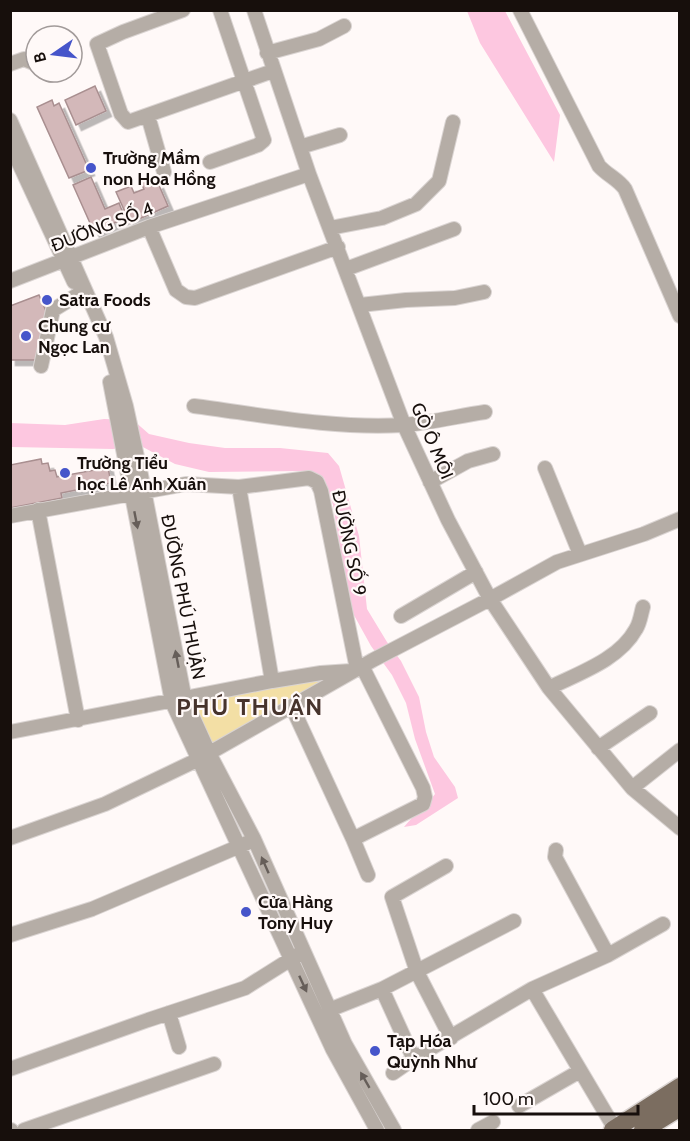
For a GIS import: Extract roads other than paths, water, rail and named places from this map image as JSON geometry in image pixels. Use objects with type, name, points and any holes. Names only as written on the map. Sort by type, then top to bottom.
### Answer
[{"type":"main road","points":[[614,1130],[680,1087]]},
{"type":"main road","points":[[651,1128],[680,1107]]},
{"type":"street","points":[[183,10],[97,44],[124,120],[132,122],[273,71]]},
{"type":"street","points":[[210,162],[258,145],[264,140],[220,10]]},
{"type":"street","name":"GÒ Ô MÔI","points":[[254,10],[309,174],[404,424],[430,482],[490,599],[549,688],[598,748],[632,788],[680,828]]},
{"type":"street","points":[[520,10],[599,166],[620,182],[625,189],[680,316]]},
{"type":"street","points":[[267,53],[319,39],[344,26]]},
{"type":"street","points":[[148,116],[164,172]]},
{"type":"street","name":"ĐƯỜNG PHÚ THUẬN","points":[[10,120],[68,260]]},
{"type":"street","points":[[330,228],[382,218],[416,204],[439,181],[453,122]]},
{"type":"street","points":[[300,147],[340,135]]},
{"type":"street","name":"ĐƯỜNG PHÚ THUẬN","points":[[10,144],[106,337],[178,701],[240,846],[394,1131]]},
{"type":"street","name":"ĐƯỜNG SỐ 4","points":[[10,281],[149,227],[309,174]]},
{"type":"street","points":[[149,227],[176,290],[186,297],[195,298],[338,247]]},
{"type":"street","points":[[346,269],[453,229]]},
{"type":"street","points":[[68,260],[121,407]]},
{"type":"street","points":[[360,305],[454,298],[484,292]]},
{"type":"street","points":[[41,366],[53,310],[79,294]]},
{"type":"street","points":[[194,406],[312,421],[404,424],[485,412]]},
{"type":"street","points":[[430,482],[468,461],[493,454]]},
{"type":"street","points":[[545,468],[580,554]]},
{"type":"street","name":"ĐƯỜNG SỐ 9","points":[[10,516],[186,484],[239,487],[309,478],[317,482],[321,491],[361,667],[423,788],[425,797],[423,804],[353,838]]},
{"type":"street","points":[[239,487],[272,681]]},
{"type":"street","points":[[38,510],[78,720]]},
{"type":"street","points":[[10,838],[105,804],[203,757],[361,667],[557,561],[644,534],[680,519]]},
{"type":"street","points":[[401,616],[476,572]]},
{"type":"street","points":[[549,688],[608,657],[624,645],[637,629],[643,607]]},
{"type":"street","points":[[10,732],[272,681],[361,667]]},
{"type":"street","points":[[292,706],[369,875]]},
{"type":"street","points":[[598,748],[650,713]]},
{"type":"street","points":[[632,788],[680,750]]},
{"type":"street","name":"ĐƯỜNG PHÚ THUẬN","points":[[203,757],[254,839],[333,1050],[377,1131]]},
{"type":"street","points":[[10,935],[92,909],[254,839]]},
{"type":"street","points":[[556,850],[555,857],[608,955]]},
{"type":"street","points":[[446,866],[392,897],[417,972],[451,1038]]},
{"type":"street","points":[[329,1010],[417,972],[514,921]]},
{"type":"street","points":[[393,1073],[416,1057],[532,990],[608,955],[663,924]]},
{"type":"street","points":[[10,1069],[245,988],[297,955]]},
{"type":"street","points":[[381,989],[412,1055],[416,1057]]},
{"type":"street","points":[[532,990],[614,1130]]},
{"type":"street","points":[[169,1013],[179,1047]]},
{"type":"street","points":[[24,1131],[214,1064]]},
{"type":"street","points":[[519,1106],[580,1071]]},
{"type":"street","points":[[477,1131],[494,1122]]},
{"type":"place","name":"Trường Mầm non Hoa Hồng","points":[[91,168]]},
{"type":"place","name":"Satra Foods","points":[[47,300]]},
{"type":"place","name":"Chung cư Ngọc Lan","points":[[26,336]]},
{"type":"place","name":"Trường Tiểu học Lê Anh Xuân","points":[[65,473]]},
{"type":"place","name":"Cửa Hàng Tony Huy","points":[[246,912]]},
{"type":"place","name":"Tạp Hóa Quỳnh Như","points":[[375,1051]]},
{"type":"district","name":"PHÚ THUẬN","points":[[250,707]]}]
